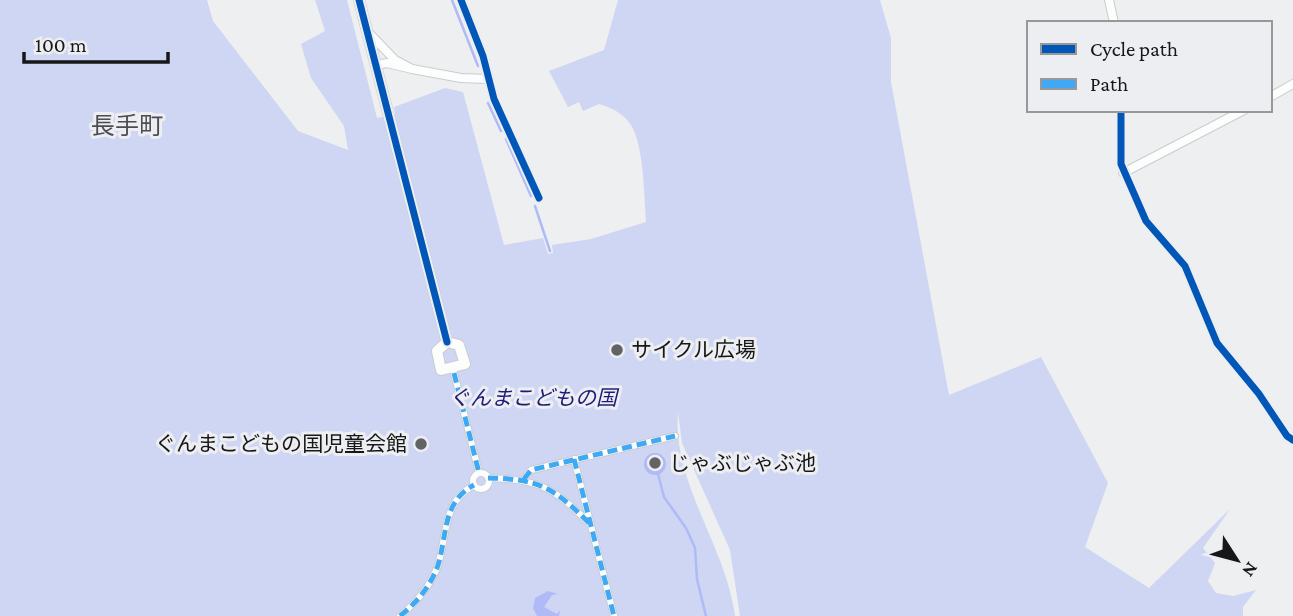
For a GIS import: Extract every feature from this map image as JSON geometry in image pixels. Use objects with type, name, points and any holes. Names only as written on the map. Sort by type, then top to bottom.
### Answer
[{"type":"street","points":[[359,0],[447,342]]},
{"type":"street","points":[[461,0],[483,56],[487,79],[539,198]]},
{"type":"street","points":[[1110,0],[1114,21]]},
{"type":"street","points":[[368,33],[395,60],[412,69]]},
{"type":"street","points":[[376,65],[387,63],[461,78],[487,79]]},
{"type":"street","points":[[1272,95],[1293,85]]},
{"type":"street","points":[[1121,112],[1120,146],[1124,173],[1155,234],[1189,272],[1217,343],[1259,394],[1287,436],[1293,440]]},
{"type":"street","points":[[1124,173],[1240,112]]},
{"type":"street","points":[[454,373],[479,473],[488,478],[524,479],[562,498],[590,525]]},
{"type":"street","points":[[524,479],[531,470],[675,436]]},
{"type":"street","points":[[574,459],[614,616]]},
{"type":"street","points":[[474,485],[474,477],[479,473]]},
{"type":"street","points":[[400,616],[418,600],[432,579],[450,507],[458,495],[474,485],[485,487],[488,478]]},
{"type":"green space","name":"ぐんまこどもの国","points":[[0,0],[207,0],[213,21],[298,131],[348,150],[344,126],[311,78],[301,44],[325,31],[315,0],[347,0],[377,118],[395,114],[394,107],[445,88],[463,92],[504,245],[543,238],[548,254],[553,253],[552,245],[591,239],[646,222],[639,145],[631,125],[617,112],[599,104],[583,111],[579,102],[568,107],[549,71],[604,50],[618,0],[880,0],[891,38],[891,82],[949,395],[1041,357],[1108,483],[1085,547],[1149,588],[1230,509],[1203,548],[1215,563],[1208,581],[1216,593],[1233,596],[1256,590],[1243,607],[1243,616],[740,616],[730,550],[682,443],[678,412],[678,438],[683,464],[730,590],[735,616],[0,616]]},
{"type":"water","name":"じゃぶじゃぶ池","points":[[655,453],[663,456],[666,464],[663,472],[655,475],[647,472],[644,464],[647,456]]},
{"type":"water","points":[[548,591],[558,594],[552,595],[544,607],[557,614],[560,610],[559,616],[537,616],[533,608],[535,598]]},
{"type":"waterway","points":[[452,0],[478,66]]},
{"type":"waterway","points":[[488,103],[501,131]]},
{"type":"waterway","points":[[506,139],[531,196]]},
{"type":"waterway","points":[[535,206],[550,251]]},
{"type":"waterway","points":[[658,474],[664,497],[686,528],[695,548],[697,579],[706,616]]},
{"type":"marked path","points":[[454,373],[479,473]]},
{"type":"marked path","points":[[524,479],[531,470],[675,436]]},
{"type":"marked path","points":[[574,459],[614,616]]},
{"type":"marked path","points":[[488,478],[520,480],[544,487],[555,493],[589,523]]},
{"type":"marked path","points":[[400,616],[417,600],[430,582],[437,568],[451,511],[463,492],[474,485]]},
{"type":"cycle path","points":[[359,0],[447,342]]},
{"type":"cycle path","points":[[461,0],[483,56],[494,99],[539,198]]},
{"type":"cycle path","points":[[1121,112],[1121,164],[1146,221],[1185,266],[1217,343],[1259,394],[1287,436],[1293,440]]},
{"type":"place","name":"サイクル広場","points":[[617,350]]},
{"type":"place","name":"ぐんまこどもの国児童会館","points":[[421,444]]},
{"type":"place","name":"じゃぶじゃぶ池","points":[[655,463]]},
{"type":"district","name":"長手町","points":[[127,125]]}]
